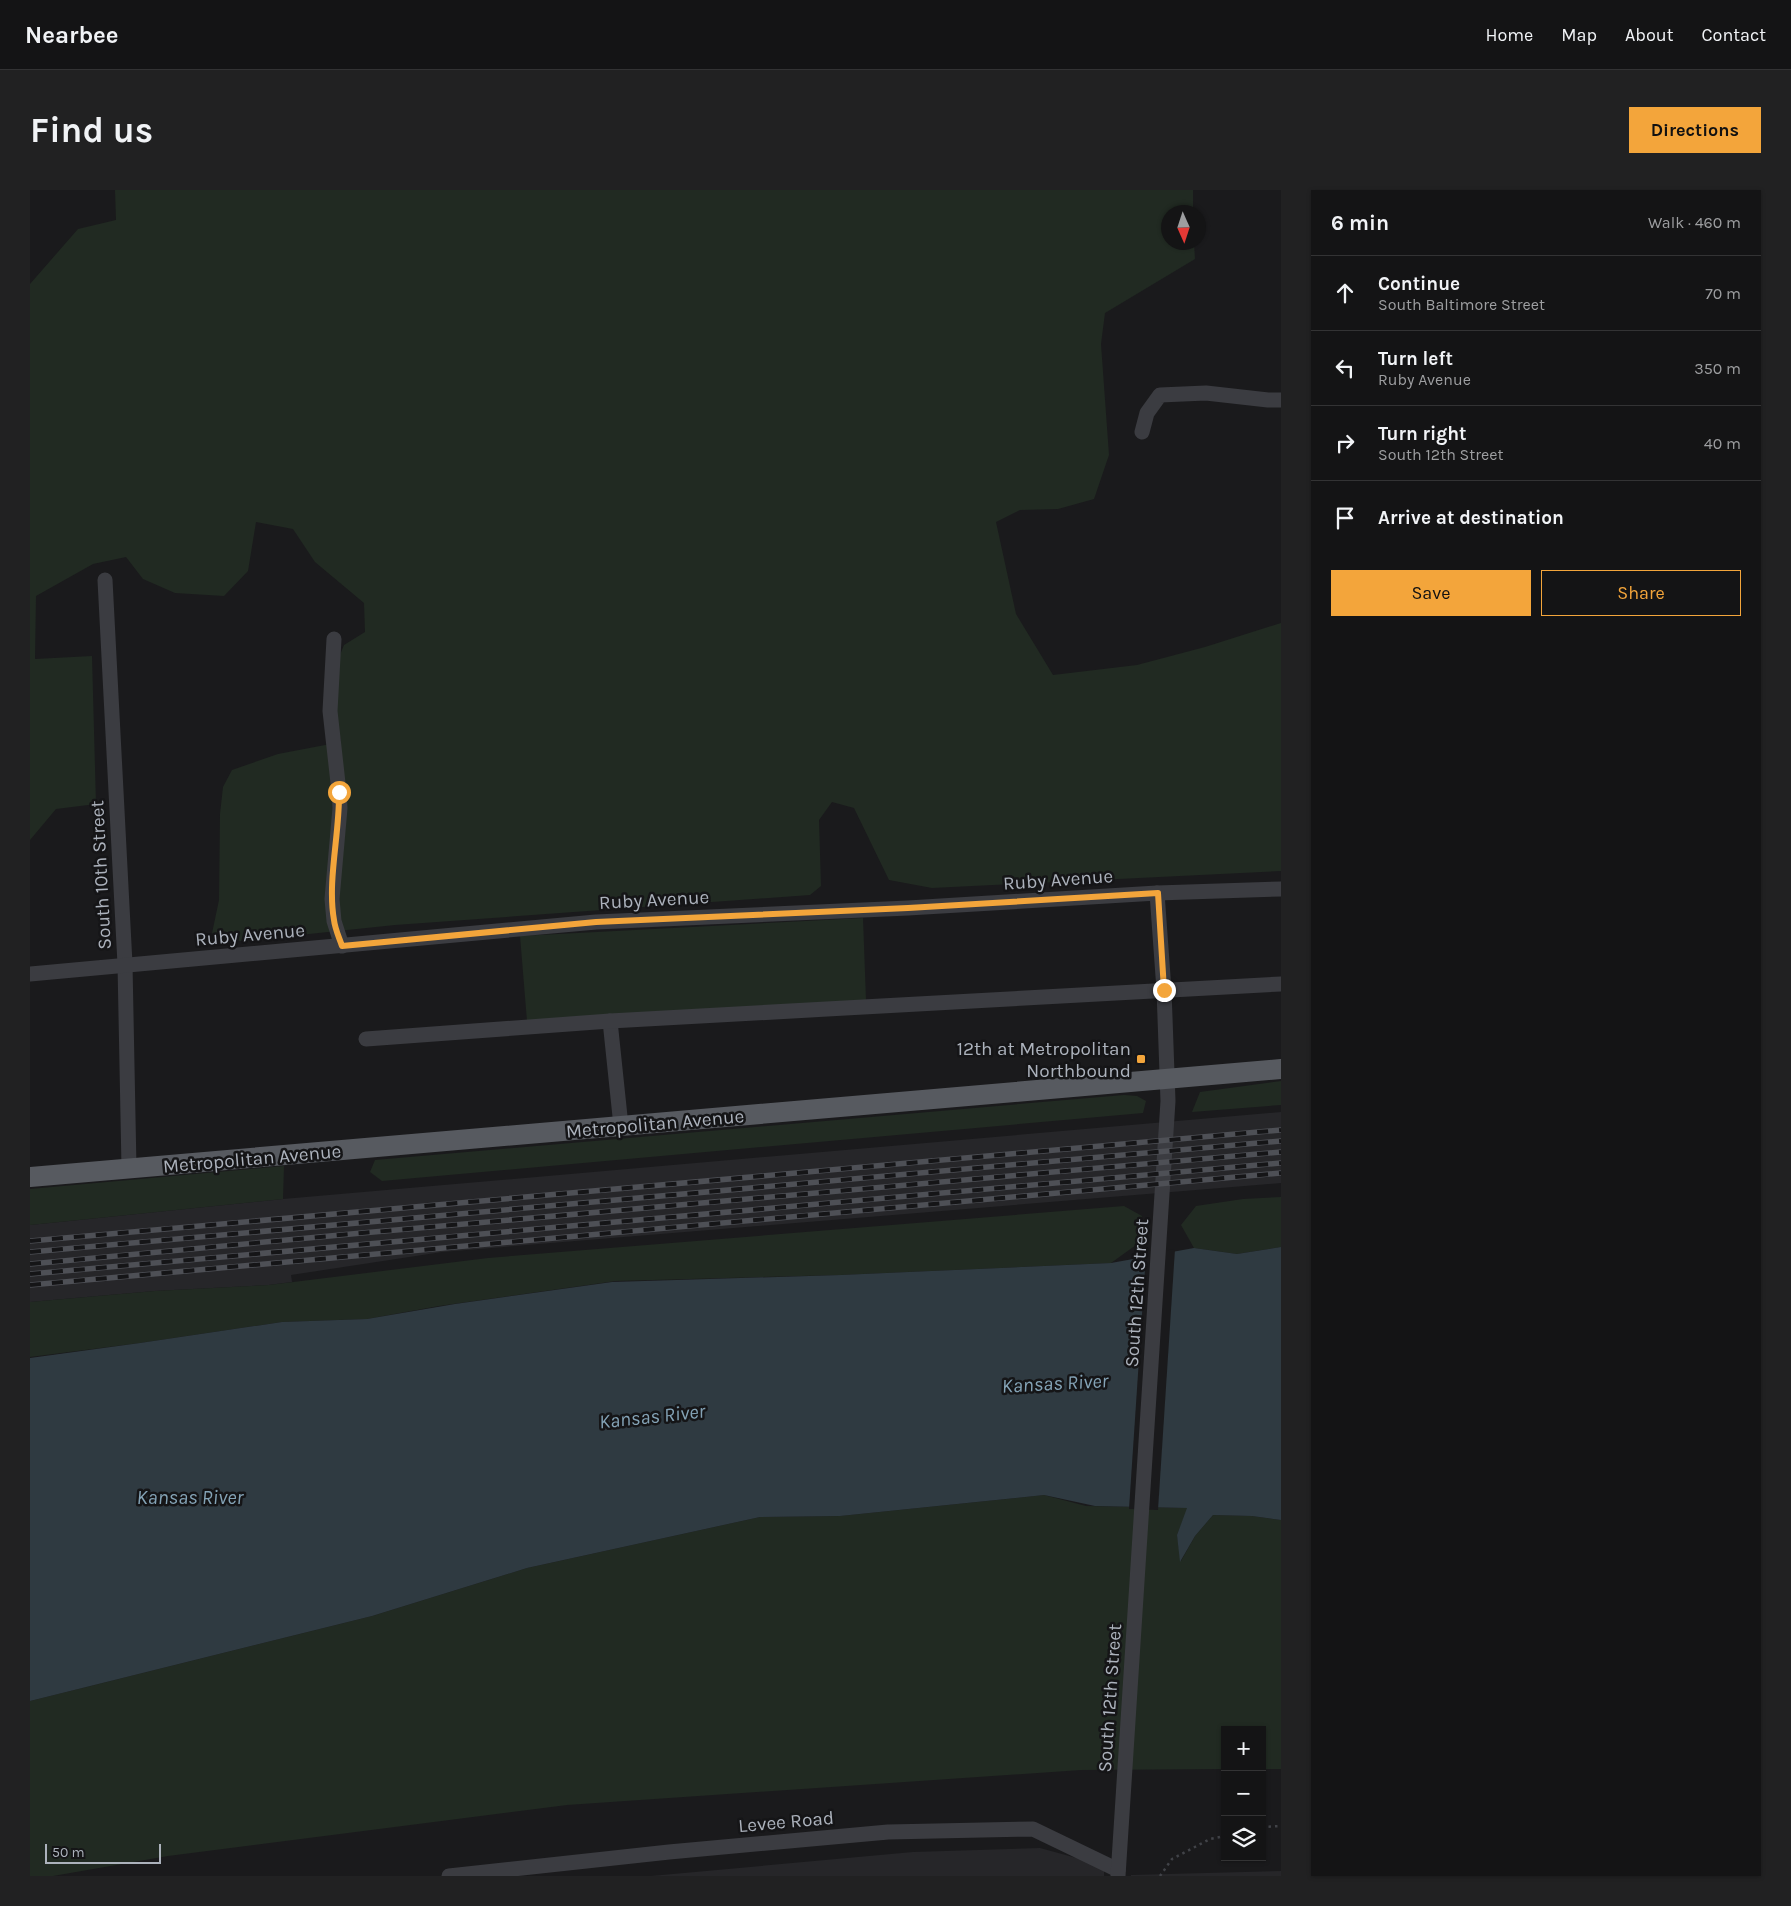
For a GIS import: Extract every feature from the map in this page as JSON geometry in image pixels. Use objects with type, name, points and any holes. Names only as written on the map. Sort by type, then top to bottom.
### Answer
[{"type":"main road","name":"Metropolitan Avenue","points":[[30,1178],[1281,1069]]},
{"type":"street","points":[[1142,432],[1147,413],[1160,395],[1206,393],[1281,400]]},
{"type":"street","name":"South 10th Street","points":[[105,580],[125,964],[129,1168]]},
{"type":"street","points":[[334,639],[330,711],[340,808],[332,899],[334,921],[342,946]]},
{"type":"street","name":"Ruby Avenue","points":[[30,974],[596,922],[908,908],[1158,893],[1281,889]]},
{"type":"street","name":"South 12th Street","points":[[1118,1873],[1168,1101],[1158,893]]},
{"type":"street","points":[[366,1039],[610,1021],[1281,984]]},
{"type":"street","points":[[610,1021],[620,1126]]},
{"type":"street","name":"Levee Road","points":[[449,1876],[669,1852],[888,1832],[1033,1829],[1118,1873]]},
{"type":"path","points":[[1266,1826],[1281,1826]]},
{"type":"path","points":[[1160,1876],[1172,1860],[1210,1839],[1221,1837]]},
{"type":"shaded area","points":[[115,190],[1193,190],[1193,205],[1161,205],[1161,250],[1194,250],[1195,259],[1105,313],[1101,344],[1109,455],[1094,499],[1058,509],[1020,510],[996,522],[1016,614],[1053,675],[1137,665],[1205,647],[1281,623],[1281,871],[932,888],[889,880],[854,808],[832,802],[819,820],[821,886],[810,895],[395,925],[241,941],[211,938],[219,900],[220,814],[223,787],[232,770],[278,754],[341,742],[336,717],[340,655],[344,645],[365,632],[364,603],[315,562],[293,529],[256,522],[248,571],[224,596],[175,593],[143,579],[126,557],[93,564],[36,596],[35,659],[92,656],[96,804],[56,809],[30,840],[30,284],[78,229],[116,220]]},
{"type":"shaded area","points":[[863,918],[866,1000],[527,1021],[520,936]]},
{"type":"shaded area","points":[[1281,1081],[1281,1105],[1192,1112],[1200,1092]]},
{"type":"shaded area","points":[[1124,1095],[1137,1096],[1146,1101],[1143,1113],[382,1181],[370,1172],[375,1160]]},
{"type":"shaded area","points":[[1281,1112],[1281,1183],[442,1252],[291,1275],[292,1282],[269,1285],[155,1291],[30,1302],[30,1225],[283,1199]]},
{"type":"shaded area","points":[[284,1166],[283,1199],[30,1225],[30,1189]]},
{"type":"shaded area","points":[[1281,1197],[1281,1247],[1237,1254],[1194,1248],[1181,1225],[1196,1206],[1243,1199]]},
{"type":"shaded area","points":[[1124,1206],[1142,1216],[1136,1245],[1111,1263],[841,1275],[616,1281],[439,1306],[367,1319],[282,1322],[30,1357],[30,1302],[155,1291],[269,1285],[488,1258]]},
{"type":"shaded area","points":[[1044,1495],[1086,1506],[1188,1508],[1177,1535],[1181,1561],[1195,1536],[1213,1515],[1252,1516],[1281,1520],[1281,1769],[1266,1769],[1266,1726],[1221,1726],[1221,1769],[1081,1770],[567,1805],[168,1856],[53,1876],[30,1876],[30,1701],[372,1616],[527,1568],[760,1517],[840,1516]]},
{"type":"shaded area","points":[[1040,1848],[1084,1860],[1104,1870],[1104,1876],[651,1876],[913,1852]]},
{"type":"shaded area","points":[[1281,1871],[1281,1876],[1131,1876],[1131,1875]]},
{"type":"water","name":"Kansas River","points":[[1281,1247],[1281,1520],[1252,1516],[1213,1515],[1195,1536],[1180,1562],[1177,1535],[1187,1508],[1095,1506],[1044,1495],[840,1516],[760,1517],[527,1568],[372,1616],[30,1701],[30,1358],[282,1322],[367,1319],[455,1304],[612,1282],[841,1275],[1111,1263],[1194,1248],[1237,1254]]},
{"type":"pier","points":[[1175,1249],[1158,1510],[1129,1509],[1146,1254]]},
{"type":"railway","points":[[30,1241],[1281,1130]]},
{"type":"railway","points":[[30,1252],[1281,1141]]},
{"type":"railway","points":[[30,1264],[1281,1152]]},
{"type":"railway","points":[[30,1274],[1281,1163]]},
{"type":"railway","points":[[30,1285],[1281,1173]]},
{"type":"place","name":"12th at Metropolitan Northbound","points":[[1141,1059]]},
{"type":"route","points":[[339,792],[340,808],[332,899],[334,921],[342,946],[596,922],[908,908],[1158,893],[1164,990]]}]
